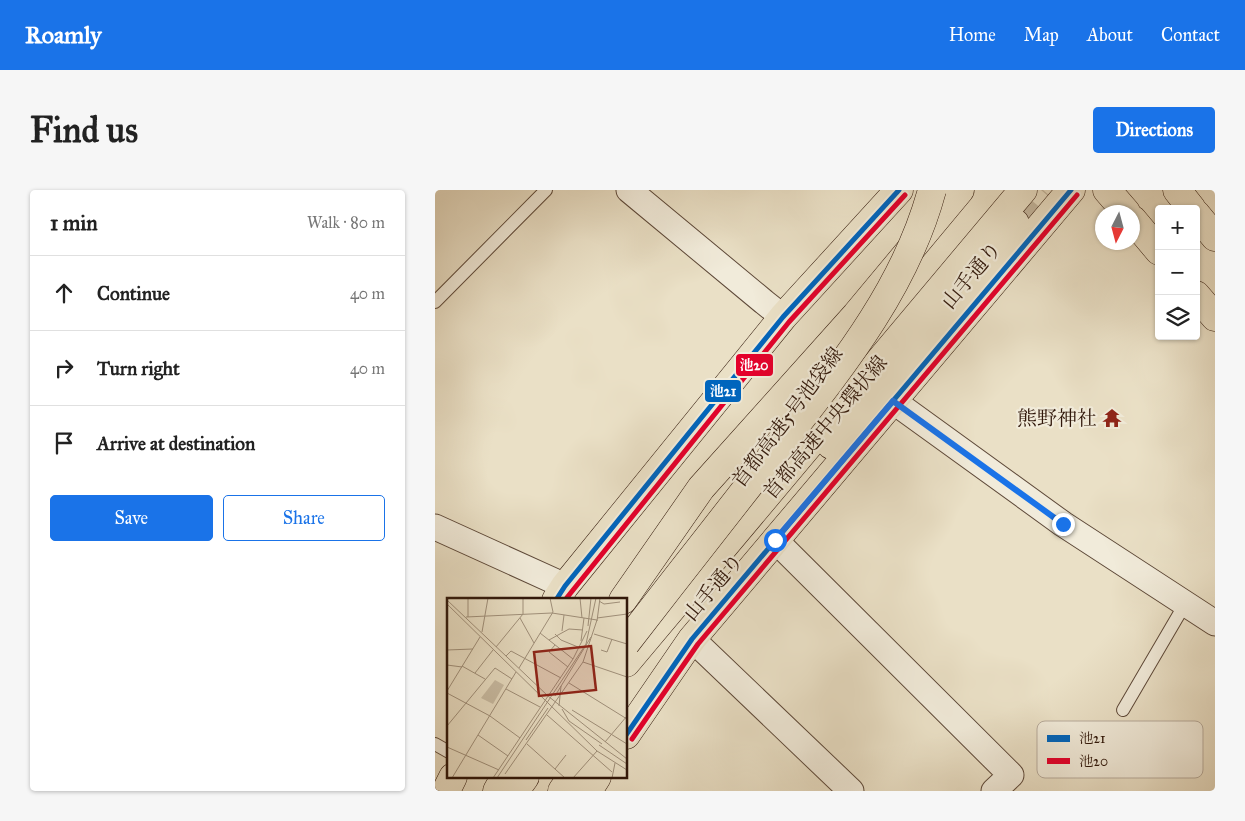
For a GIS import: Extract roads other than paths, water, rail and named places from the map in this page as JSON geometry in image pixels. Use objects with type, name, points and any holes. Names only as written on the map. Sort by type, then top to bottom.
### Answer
[{"type":"main road","points":[[560,593],[783,316],[899,190]]},
{"type":"main road","name":"首都高速5号池袋線","points":[[627,625],[835,357],[870,300],[897,250],[918,190]]},
{"type":"main road","name":"首都高速5号池袋線","points":[[627,642],[815,401],[870,325],[907,258],[919,230],[932,190]]},
{"type":"main road","points":[[624,598],[701,488],[856,315],[960,190]]},
{"type":"main road","name":"首都高速中央環状線","points":[[627,648],[1008,190]]},
{"type":"main road","name":"首都高速中央環状線","points":[[627,662],[1023,190]]},
{"type":"main road","points":[[627,734],[692,639],[1071,190]]},
{"type":"main road","points":[[1107,190],[1120,205]]},
{"type":"main road","points":[[1177,190],[1189,205]]},
{"type":"main road","points":[[1200,219],[1215,237]]},
{"type":"main road","name":"山手通り","points":[[627,701],[675,633],[1015,223]]},
{"type":"main road","points":[[1140,228],[1158,250]]},
{"type":"main road","points":[[1200,300],[1215,317]]},
{"type":"main road","points":[[446,791],[452,778]]},
{"type":"main road","points":[[497,791],[504,778]]},
{"type":"main road","points":[[514,791],[520,778]]},
{"type":"main road","points":[[514,791],[524,778]]},
{"type":"main road","points":[[528,791],[534,778]]},
{"type":"main road","points":[[528,791],[538,778]]},
{"type":"main road","points":[[562,791],[571,778]]},
{"type":"main road","points":[[588,791],[596,778]]},
{"type":"street","points":[[629,190],[783,316]]},
{"type":"street","points":[[893,401],[1063,524],[1215,623]]},
{"type":"street","points":[[435,527],[560,593]]},
{"type":"street","points":[[775,540],[1011,775],[994,791]]},
{"type":"street","points":[[692,639],[851,791]]},
{"type":"lane","points":[[435,302],[546,190]]},
{"type":"lane","points":[[1123,710],[1185,604]]},
{"type":"lane","points":[[435,744],[447,751]]},
{"type":"tunnel","points":[[1015,223],[1043,190]]},
{"type":"place","name":"熊野神社","points":[[1112,418]]}]
